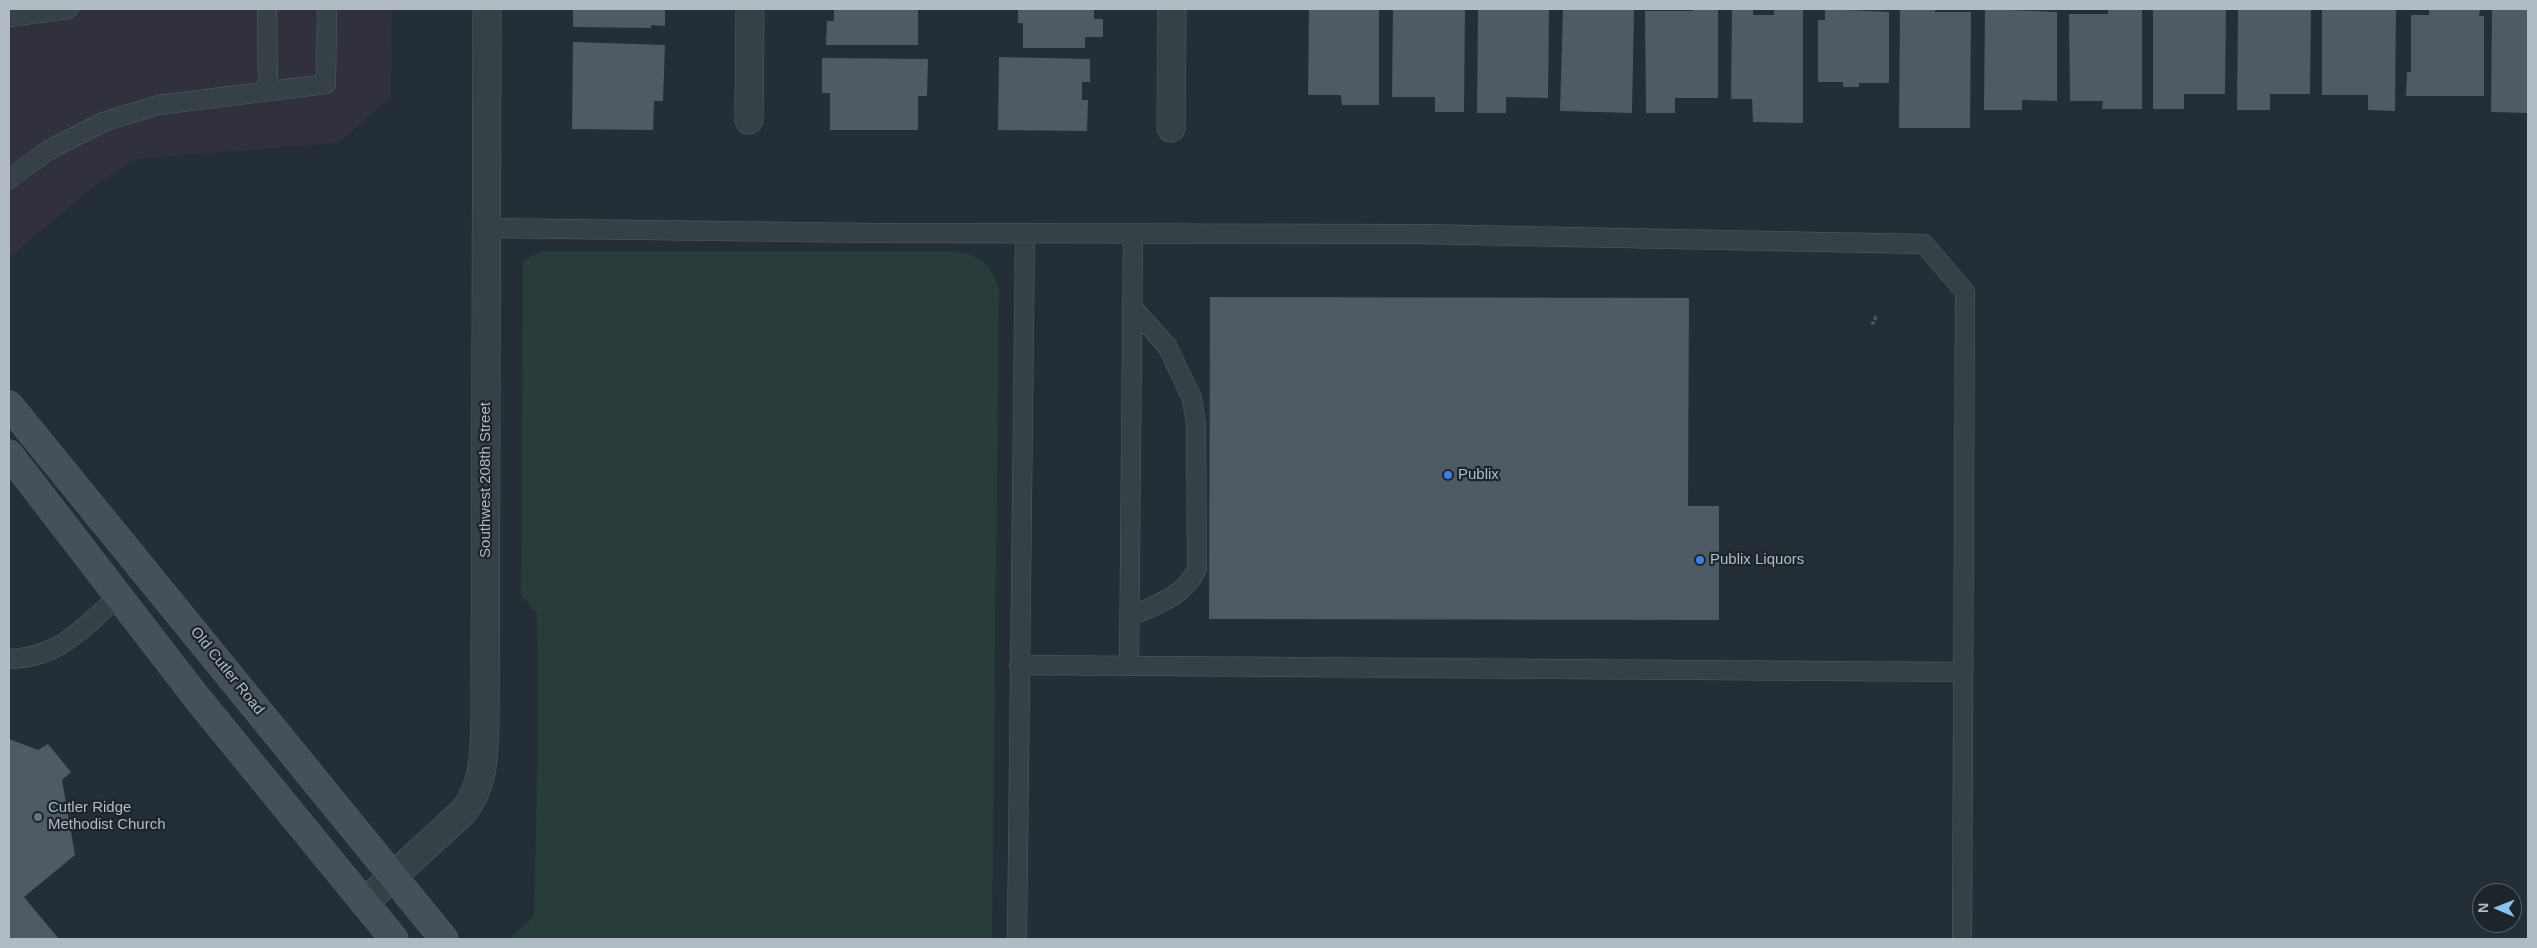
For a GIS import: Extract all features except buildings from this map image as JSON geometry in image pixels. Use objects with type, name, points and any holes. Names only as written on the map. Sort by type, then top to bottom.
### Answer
[{"type":"main road","name":"Old Cutler Road","points":[[9,405],[444,939]]},
{"type":"main road","points":[[9,454],[197,698],[394,939]]},
{"type":"street","name":"Southwest 208th Street","points":[[364,903],[469,806],[482,771],[485,720],[487,9]]},
{"type":"street","points":[[750,9],[750,120]]},
{"type":"street","points":[[1171,128],[1172,9]]},
{"type":"lane","points":[[9,17],[68,9]]},
{"type":"lane","points":[[267,9],[268,91]]},
{"type":"lane","points":[[9,179],[49,150],[103,122],[158,105],[326,84],[327,9]]},
{"type":"lane","points":[[487,228],[1025,234],[1418,234],[1924,244],[1965,292],[1962,939]]},
{"type":"lane","points":[[1129,666],[1133,233]]},
{"type":"lane","points":[[1017,939],[1025,234]]},
{"type":"lane","points":[[1130,617],[1181,591],[1191,582],[1197,569],[1196,424],[1192,398],[1168,346],[1132,307]]},
{"type":"lane","points":[[9,659],[49,653],[66,642],[118,597]]},
{"type":"lane","points":[[1019,665],[1963,672]]},
{"type":"path","points":[[1871,323],[1876,323],[1875,314]]},
{"type":"shaded area","points":[[9,9],[392,9],[391,98],[338,143],[136,159],[101,181],[9,258]]},
{"type":"green space","points":[[544,251],[953,251],[962,252],[977,258],[993,273],[999,289],[992,939],[509,939],[534,916],[538,736],[537,613],[521,595],[523,262]]},
{"type":"place","name":"Publix","points":[[1448,475]]},
{"type":"place","name":"Publix Liquors","points":[[1700,560]]},
{"type":"place","name":"Cutler Ridge Methodist Church","points":[[38,817]]}]
